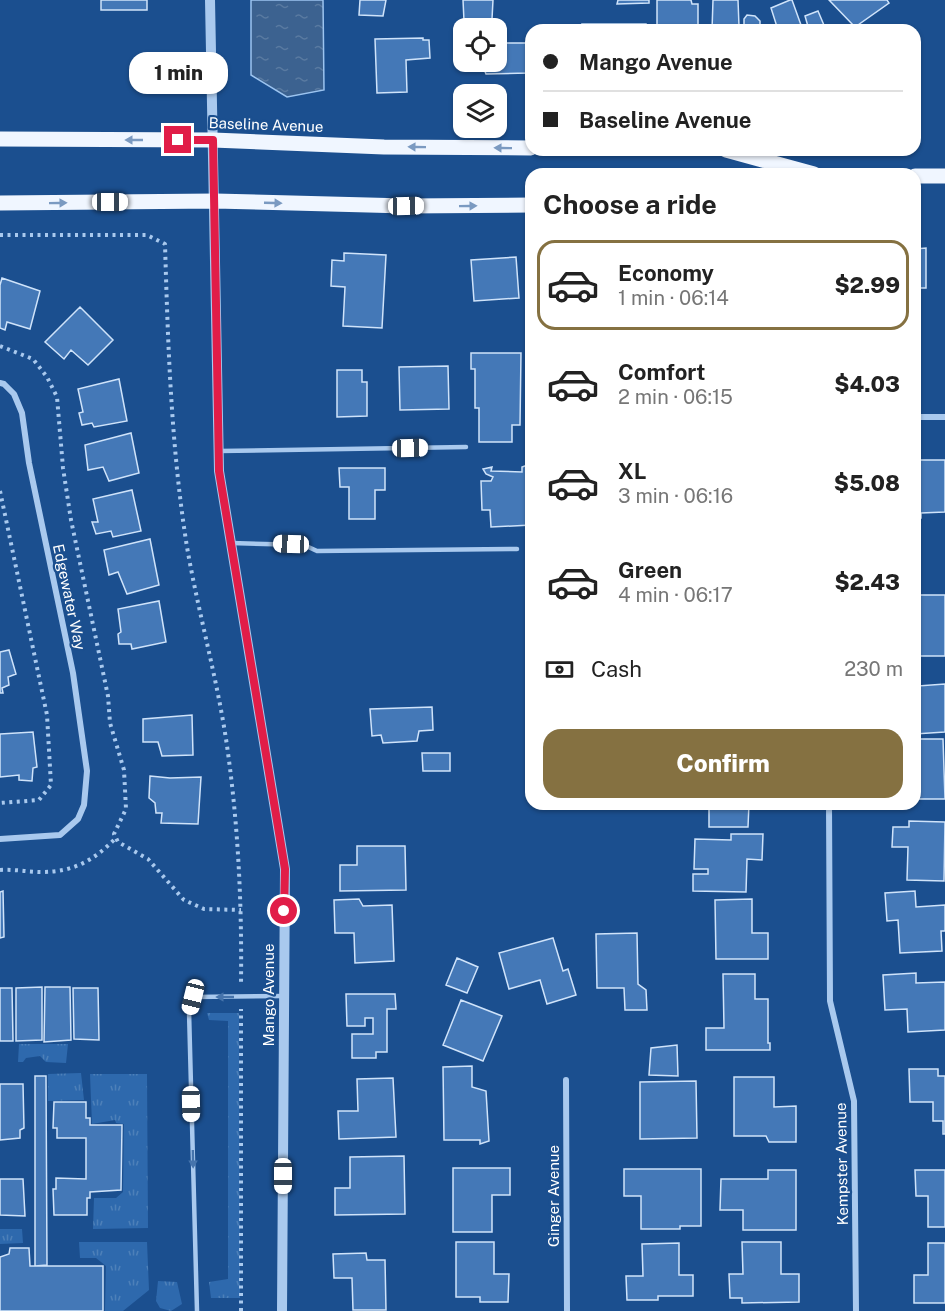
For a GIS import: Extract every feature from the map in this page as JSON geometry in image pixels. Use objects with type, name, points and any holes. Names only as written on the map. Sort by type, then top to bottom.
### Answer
[{"type":"main road","name":"Baseline Avenue","points":[[0,139],[213,140],[384,147],[525,148]]},
{"type":"main road","points":[[748,156],[792,168]]},
{"type":"main road","points":[[921,176],[945,176]]},
{"type":"main road","points":[[0,203],[215,201],[406,206],[525,205]]},
{"type":"street","name":"Mango Avenue","points":[[210,0],[219,471],[285,869],[282,1311]]},
{"type":"street","name":"Edgewater Way","points":[[0,839],[60,836],[78,819],[84,805],[87,771],[73,673],[29,463],[22,413],[14,394],[2,384]]},
{"type":"street","points":[[921,417],[945,417]]},
{"type":"street","name":"Kempster Avenue","points":[[829,810],[830,1001],[854,1101],[856,1311]]},
{"type":"street","name":"Ginger Avenue","points":[[566,1080],[567,1311]]},
{"type":"lane","points":[[219,451],[466,447]]},
{"type":"lane","points":[[231,543],[304,544],[316,551],[517,549]]},
{"type":"lane","points":[[197,1311],[189,1011],[193,997],[284,996]]},
{"type":"path","points":[[0,235],[147,235],[165,244],[172,424],[187,548],[226,739],[237,842],[241,910],[241,1311]]},
{"type":"path","points":[[0,346],[33,359],[47,377],[57,397],[63,468],[71,520],[108,696],[110,723],[124,770],[126,809],[114,834],[118,842],[148,859],[184,900],[204,909],[241,910]]},
{"type":"path","points":[[0,491],[47,715],[51,785],[39,800],[0,803]]},
{"type":"path","points":[[0,870],[41,872],[68,870],[100,854],[116,838]]},
{"type":"green space","points":[[207,1013],[239,1013],[240,1298],[211,1298],[209,1282],[228,1279],[228,1021],[209,1020]]},
{"type":"green space","points":[[19,1044],[68,1044],[66,1063],[46,1062],[40,1056],[18,1062]]},
{"type":"green space","points":[[81,1073],[84,1100],[48,1101],[48,1074]]},
{"type":"green space","points":[[90,1074],[147,1074],[148,1228],[93,1229],[94,1198],[116,1198],[123,1192],[124,1124],[116,1123],[115,1120],[92,1124]]},
{"type":"green space","points":[[0,1229],[22,1229],[23,1243],[0,1244]]},
{"type":"green space","points":[[79,1242],[147,1242],[149,1290],[123,1311],[105,1311],[106,1266],[96,1258],[80,1258]]},
{"type":"green space","points":[[158,1281],[177,1282],[182,1304],[171,1311],[160,1308],[156,1301]]},
{"type":"water","points":[[251,0],[323,0],[324,90],[287,97],[251,75]]},
{"type":"building","points":[[101,0],[147,0],[147,10],[101,10]]},
{"type":"building","points":[[360,0],[386,0],[383,16],[359,15]]},
{"type":"building","points":[[463,0],[493,0],[492,18],[464,18]]},
{"type":"building","points":[[618,0],[649,0],[649,3],[617,4]]},
{"type":"building","points":[[657,0],[691,0],[692,4],[698,4],[698,24],[657,24]]},
{"type":"building","points":[[713,0],[738,0],[739,24],[712,24]]},
{"type":"building","points":[[792,0],[801,24],[776,24],[771,8]]},
{"type":"building","points":[[829,0],[887,0],[889,3],[859,24],[852,24]]},
{"type":"building","points":[[818,11],[823,24],[807,24],[805,16]]},
{"type":"building","points":[[747,15],[755,16],[760,24],[744,24]]},
{"type":"building","points":[[423,38],[423,40],[429,40],[430,58],[406,60],[407,92],[377,93],[375,39]]},
{"type":"building","points":[[507,43],[525,43],[525,73],[486,74],[485,72],[507,72]]},
{"type":"building","points":[[921,248],[926,248],[926,288],[921,288]]},
{"type":"building","points":[[344,253],[386,255],[382,328],[343,326],[345,287],[331,286],[332,260],[344,261]]},
{"type":"building","points":[[516,257],[519,298],[474,301],[471,260]]},
{"type":"building","points":[[2,278],[40,291],[30,329],[7,322],[5,330],[0,328]]},
{"type":"building","points":[[80,307],[113,340],[88,365],[71,350],[64,359],[45,342]]},
{"type":"building","points":[[471,353],[521,353],[520,425],[512,425],[512,442],[479,442],[479,408],[475,408],[475,369],[471,369]]},
{"type":"building","points":[[448,366],[449,409],[400,410],[399,367]]},
{"type":"building","points":[[337,370],[362,370],[362,382],[367,382],[367,416],[337,417]]},
{"type":"building","points":[[119,379],[127,421],[94,427],[92,423],[82,425],[79,413],[83,412],[78,389]]},
{"type":"building","points":[[131,433],[139,473],[109,481],[103,467],[88,470],[85,445]]},
{"type":"building","points":[[921,460],[945,460],[945,512],[921,513]]},
{"type":"building","points":[[525,466],[525,525],[491,527],[490,510],[482,510],[481,481],[491,481],[493,477],[486,474],[483,469],[492,467],[491,471],[522,472],[522,467]]},
{"type":"building","points":[[339,468],[385,468],[385,490],[375,490],[375,519],[349,519],[349,487],[340,487]]},
{"type":"building","points":[[132,490],[141,531],[113,537],[111,531],[96,534],[92,522],[98,522],[93,499]]},
{"type":"building","points":[[150,539],[159,585],[127,594],[118,572],[109,575],[104,550]]},
{"type":"building","points":[[921,595],[945,595],[945,656],[921,656]]},
{"type":"building","points":[[159,601],[166,642],[132,649],[131,644],[119,644],[118,634],[121,632],[118,609]]},
{"type":"building","points":[[9,650],[16,674],[8,677],[9,685],[2,688],[3,693],[0,693],[0,652]]},
{"type":"building","points":[[945,684],[945,732],[921,734],[921,686]]},
{"type":"building","points":[[432,707],[433,730],[419,731],[417,741],[383,743],[381,735],[372,736],[370,709]]},
{"type":"building","points":[[192,715],[193,755],[162,756],[158,742],[143,742],[143,719]]},
{"type":"building","points":[[33,732],[37,767],[33,768],[32,781],[19,780],[19,775],[0,777],[0,734]]},
{"type":"building","points":[[921,739],[943,739],[945,799],[921,799]]},
{"type":"building","points":[[422,753],[450,753],[450,771],[423,771]]},
{"type":"building","points":[[150,776],[201,777],[198,824],[161,823],[162,813],[156,813],[155,803],[149,798]]},
{"type":"building","points":[[709,810],[749,810],[748,827],[709,827]]},
{"type":"building","points":[[909,821],[945,822],[944,881],[907,880],[908,847],[892,847],[893,827],[909,827]]},
{"type":"building","points":[[731,834],[763,834],[762,860],[747,859],[746,892],[693,891],[693,874],[708,874],[708,869],[694,869],[695,839],[731,840]]},
{"type":"building","points":[[357,846],[405,846],[406,890],[340,891],[340,865],[357,865]]},
{"type":"building","points":[[3,891],[4,937],[0,938],[0,892]]},
{"type":"building","points":[[915,891],[916,907],[945,905],[945,931],[941,931],[942,951],[900,953],[898,920],[887,921],[885,893]]},
{"type":"building","points":[[359,899],[363,906],[392,905],[394,961],[355,963],[354,933],[335,933],[334,900]]},
{"type":"building","points":[[752,899],[752,933],[768,933],[768,959],[716,959],[715,900]]},
{"type":"building","points":[[637,933],[638,984],[646,990],[647,1010],[625,1010],[624,988],[597,988],[596,934]]},
{"type":"building","points":[[553,938],[563,971],[568,969],[576,995],[547,1004],[540,980],[509,989],[499,953]]},
{"type":"building","points":[[457,958],[478,967],[467,993],[446,985]]},
{"type":"building","points":[[916,973],[916,983],[945,982],[945,1030],[908,1032],[907,1009],[885,1010],[883,975]]},
{"type":"building","points":[[723,974],[755,974],[755,999],[768,999],[770,1050],[706,1050],[706,1028],[724,1028]]},
{"type":"building","points":[[42,987],[42,1040],[16,1041],[16,988]]},
{"type":"building","points":[[45,987],[70,987],[71,1040],[44,1042]]},
{"type":"building","points":[[0,988],[12,988],[13,1041],[0,1041]]},
{"type":"building","points":[[73,988],[98,988],[99,1040],[74,1039]]},
{"type":"building","points":[[346,994],[395,994],[396,1009],[387,1009],[387,1052],[376,1052],[376,1058],[352,1058],[352,1034],[373,1034],[373,1018],[365,1018],[365,1026],[347,1026]]},
{"type":"building","points":[[461,1000],[502,1016],[483,1061],[443,1045]]},
{"type":"building","points":[[677,1045],[678,1076],[649,1075],[651,1048]]},
{"type":"building","points":[[472,1066],[472,1087],[486,1091],[489,1141],[480,1144],[480,1140],[444,1140],[443,1067]]},
{"type":"building","points":[[909,1069],[938,1069],[938,1076],[945,1076],[945,1134],[943,1134],[943,1121],[933,1121],[933,1102],[910,1102]]},
{"type":"building","points":[[35,1076],[46,1076],[47,1265],[35,1266]]},
{"type":"building","points":[[734,1077],[774,1077],[774,1107],[796,1106],[796,1142],[769,1142],[766,1136],[734,1136]]},
{"type":"building","points":[[393,1078],[396,1137],[339,1139],[338,1111],[358,1111],[357,1079]]},
{"type":"building","points":[[696,1081],[697,1138],[640,1139],[640,1082]]},
{"type":"building","points":[[0,1084],[23,1084],[24,1128],[20,1130],[20,1138],[0,1140]]},
{"type":"building","points":[[54,1102],[86,1102],[86,1118],[90,1118],[90,1125],[122,1125],[121,1190],[90,1192],[90,1198],[87,1198],[87,1215],[54,1215],[53,1189],[56,1189],[56,1178],[86,1179],[86,1138],[57,1138],[57,1128],[53,1128]]},
{"type":"building","points":[[404,1156],[405,1214],[335,1215],[335,1188],[350,1188],[350,1157]]},
{"type":"building","points":[[453,1168],[510,1168],[510,1195],[492,1195],[492,1232],[453,1232]]},
{"type":"building","points":[[624,1169],[701,1169],[701,1226],[680,1226],[680,1229],[641,1229],[641,1196],[624,1196]]},
{"type":"building","points":[[768,1170],[796,1170],[796,1230],[743,1230],[743,1210],[720,1210],[721,1179],[768,1179]]},
{"type":"building","points":[[915,1170],[945,1170],[945,1227],[928,1227],[928,1196],[916,1196]]},
{"type":"building","points":[[0,1179],[23,1179],[25,1216],[0,1215]]},
{"type":"building","points":[[456,1242],[494,1242],[494,1274],[509,1274],[508,1302],[480,1302],[480,1297],[456,1297]]},
{"type":"building","points":[[742,1242],[781,1242],[781,1274],[799,1274],[799,1302],[742,1303],[742,1298],[730,1298],[729,1274],[743,1274]]},
{"type":"building","points":[[679,1243],[679,1275],[693,1275],[693,1296],[658,1296],[658,1300],[627,1300],[626,1276],[643,1276],[642,1244]]},
{"type":"building","points":[[928,1243],[945,1243],[945,1303],[914,1303],[914,1275],[928,1275]]},
{"type":"building","points":[[10,1248],[29,1248],[30,1266],[103,1266],[103,1311],[0,1311],[0,1257],[9,1254]]},
{"type":"building","points":[[366,1253],[367,1260],[385,1260],[386,1310],[353,1310],[352,1278],[334,1278],[333,1254]]},
{"type":"route","points":[[178,140],[213,140],[219,471],[285,869],[284,911]]}]
